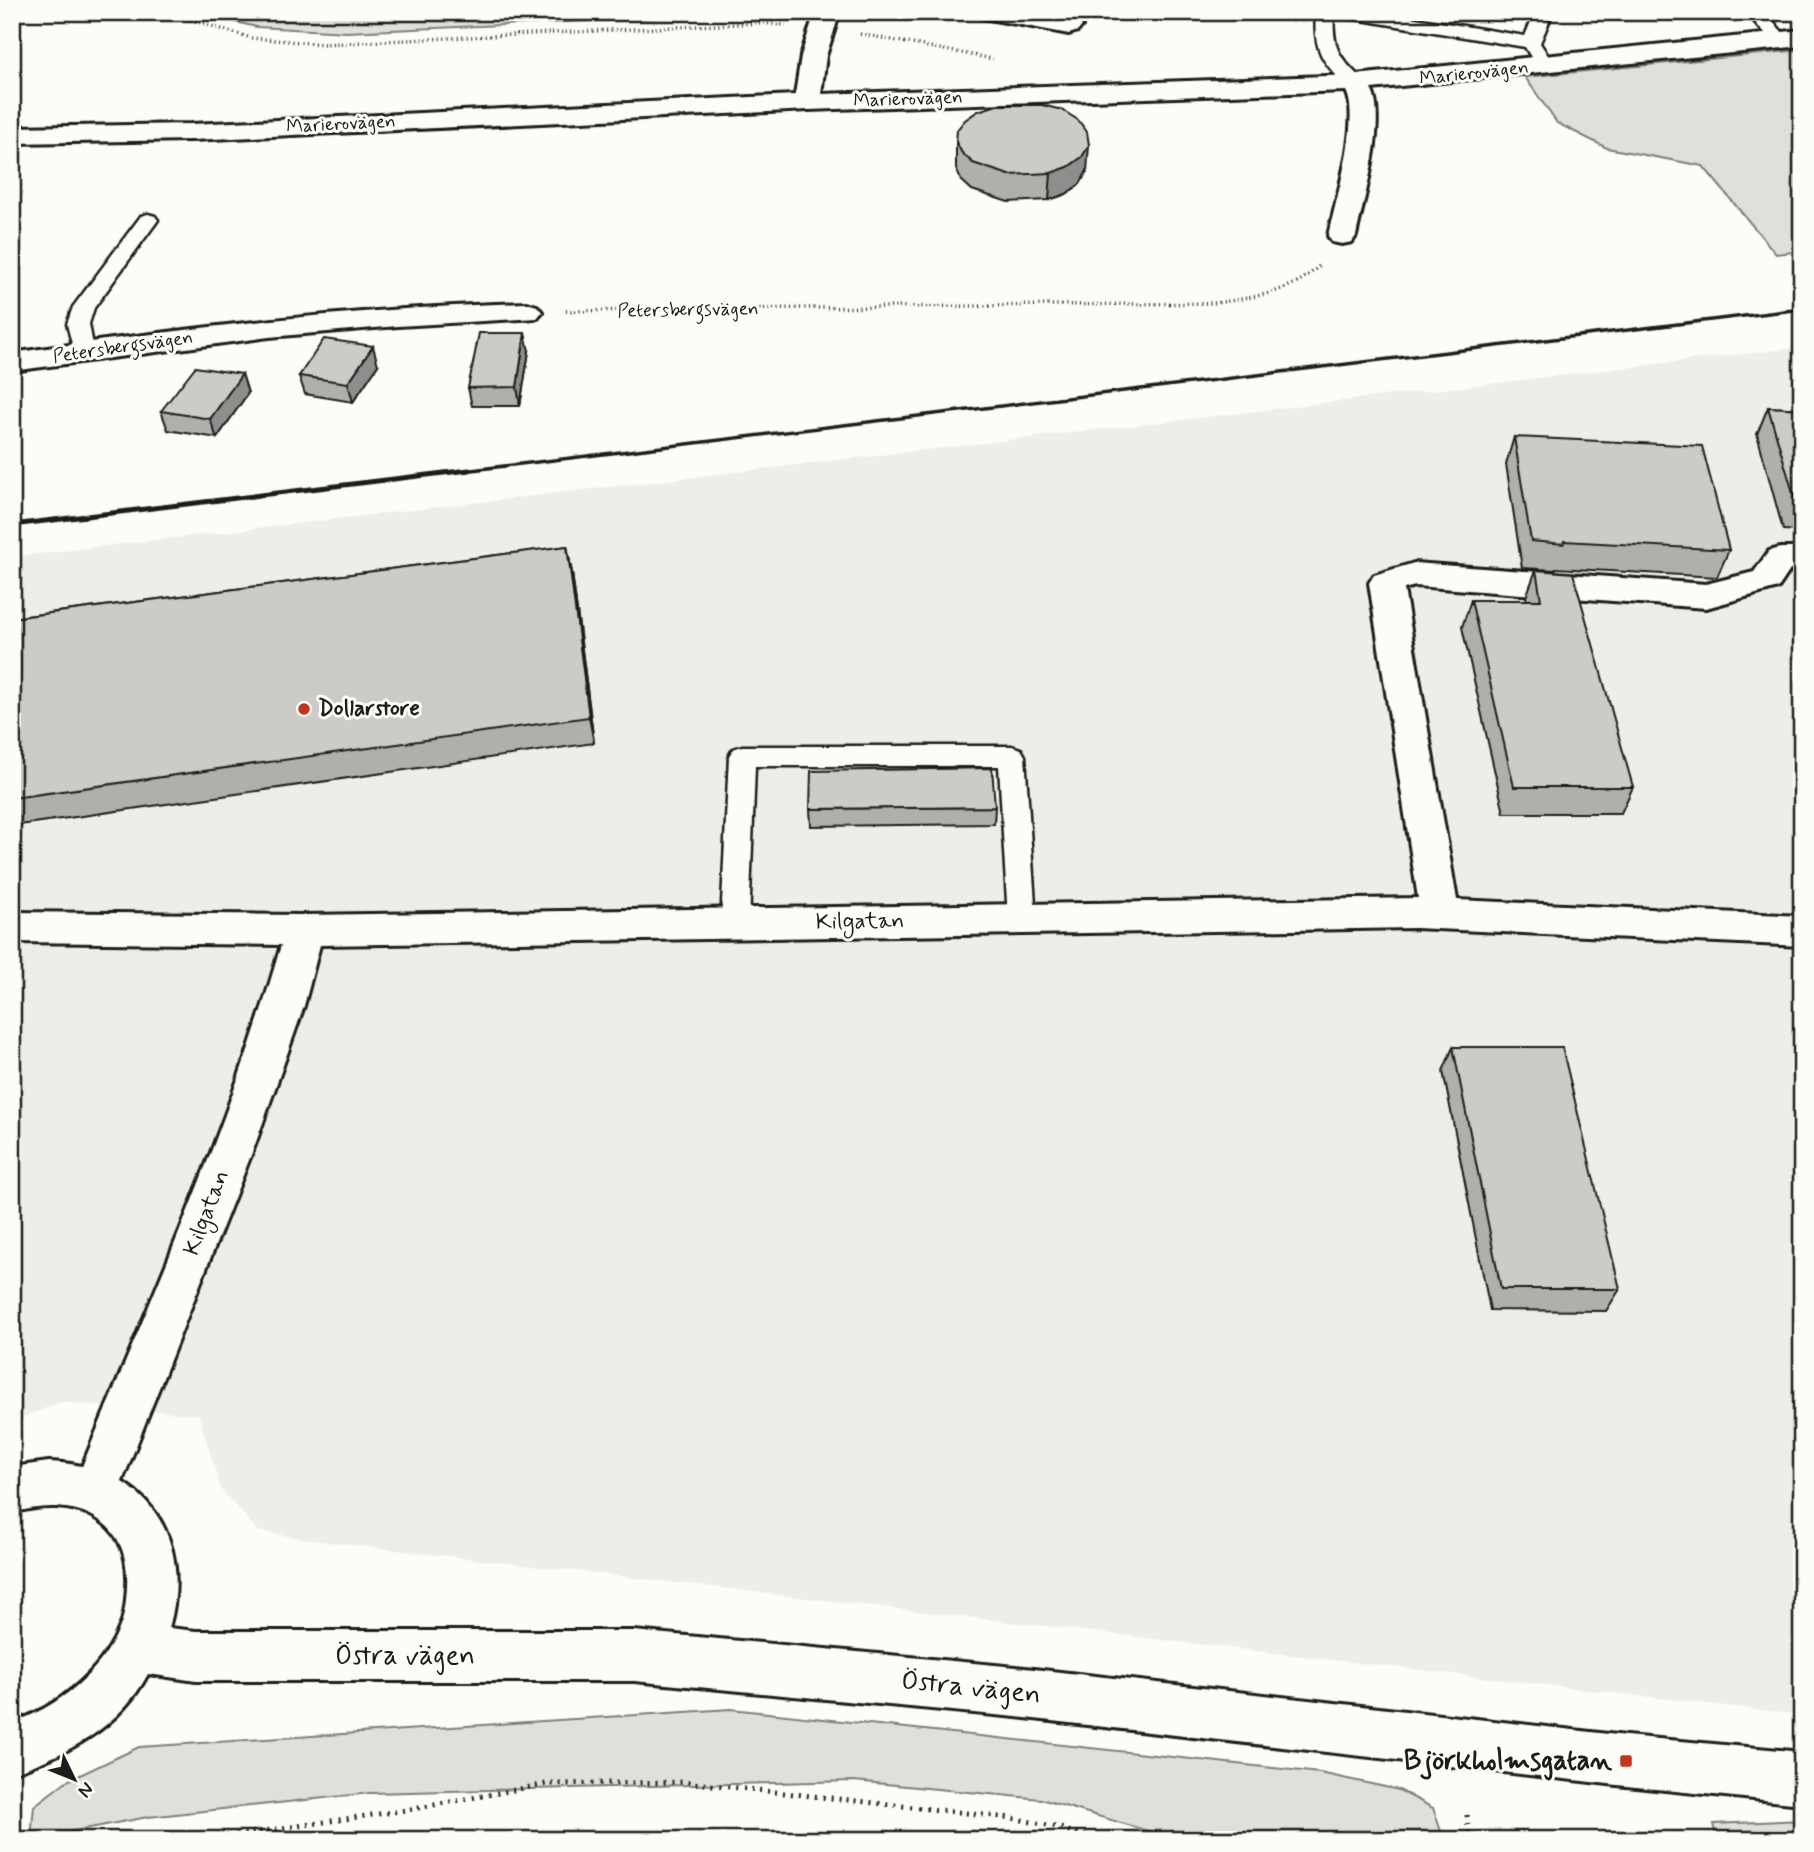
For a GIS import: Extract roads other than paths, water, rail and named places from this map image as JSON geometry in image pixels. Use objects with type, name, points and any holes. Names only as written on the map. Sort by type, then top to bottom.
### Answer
[{"type":"street","points":[[808,102],[808,83],[821,27],[828,12]]},
{"type":"street","points":[[989,12],[1069,26]]},
{"type":"street","name":"Marierovägen","points":[[12,135],[192,132],[808,102],[1355,83],[1791,39]]},
{"type":"street","points":[[1342,236],[1364,128],[1364,100],[1355,83]]},
{"type":"street","name":"Petersbergsvägen","points":[[12,362],[219,334],[472,312],[527,312]]},
{"type":"street","points":[[1427,913],[1386,583],[1414,575],[1706,596],[1766,580],[1781,559],[1802,559]]},
{"type":"street","name":"Kilgatan","points":[[12,927],[305,930],[1427,913],[1802,931]]},
{"type":"street","name":"Kilgatan","points":[[95,1491],[234,1145],[284,1006],[305,930]]},
{"type":"street","points":[[12,1490],[47,1483],[95,1491],[114,1501],[129,1515],[141,1532],[149,1552],[153,1599],[137,1648],[108,1690],[89,1708],[46,1736],[12,1748]]},
{"type":"street","name":"Östra vägen","points":[[137,1648],[196,1656],[634,1656],[1016,1692],[1613,1760],[1802,1778]]},
{"type":"lane","points":[[1325,12],[1322,40],[1334,64],[1355,83]]},
{"type":"lane","points":[[1343,12],[1531,43],[1545,65]]},
{"type":"lane","points":[[1531,43],[1544,12]]},
{"type":"lane","points":[[1714,12],[1754,13],[1791,39]]},
{"type":"lane","points":[[83,351],[78,324],[84,307],[148,220]]},
{"type":"lane","points":[[735,924],[742,756],[1013,756],[1022,919]]},
{"type":"railway","points":[[455,472],[1802,309]]},
{"type":"railway","points":[[12,525],[469,470]]},
{"type":"place","name":"Dollarstore","points":[[304,709]]},
{"type":"place","name":"Björkholmsgatan","points":[[1626,1761]]}]
